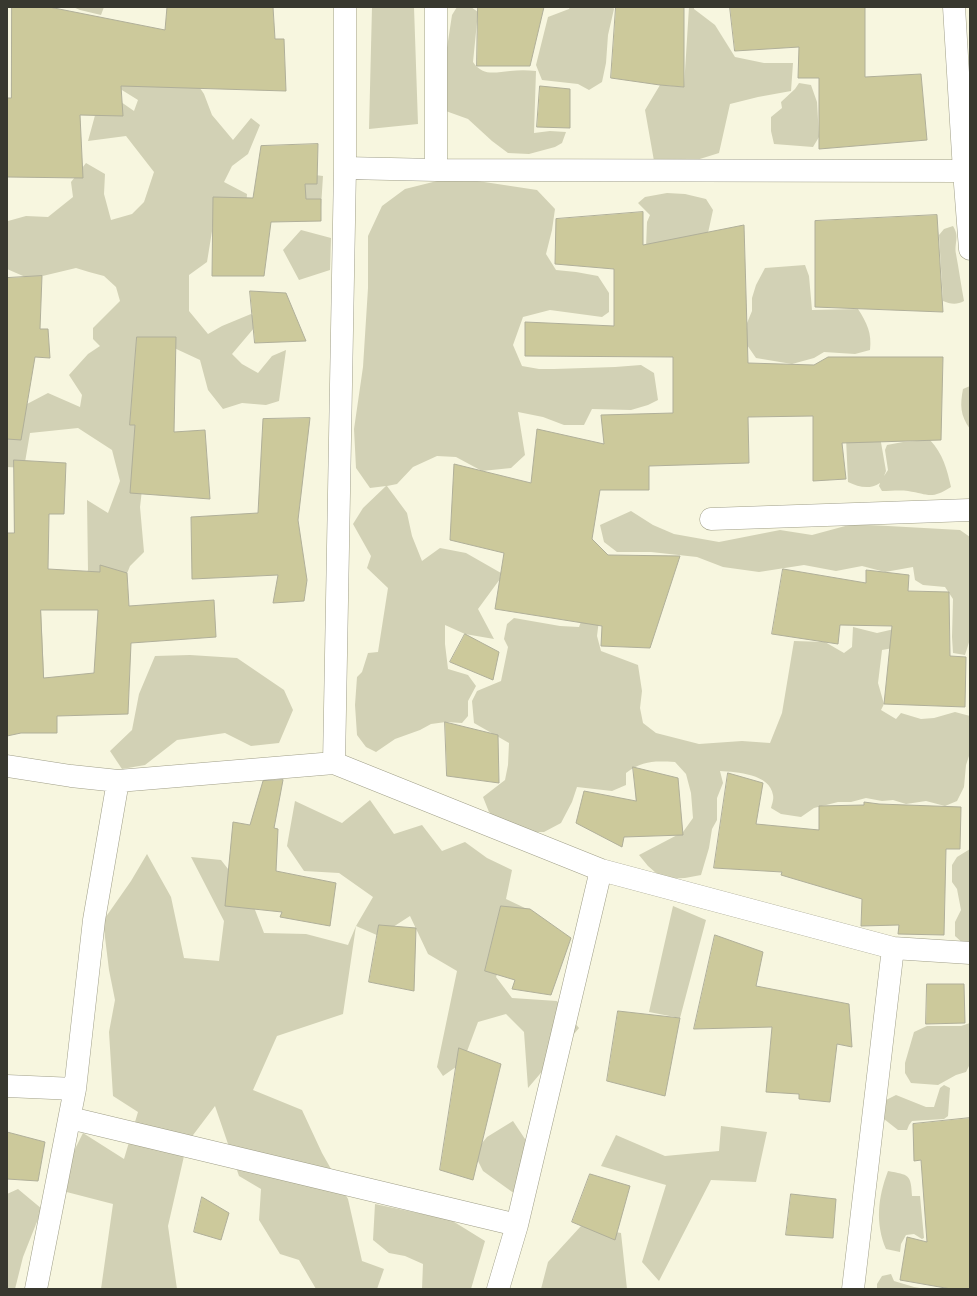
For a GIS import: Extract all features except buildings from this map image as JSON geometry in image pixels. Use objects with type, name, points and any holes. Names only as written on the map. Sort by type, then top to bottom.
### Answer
[{"type":"street","points":[[334,763],[345,168],[345,7]]},
{"type":"street","points":[[436,7],[436,170]]},
{"type":"street","points":[[954,7],[970,249]]},
{"type":"street","points":[[345,168],[436,170],[964,171]]},
{"type":"street","points":[[711,519],[970,510]]},
{"type":"street","points":[[7,766],[71,776],[118,781],[334,763],[601,870],[893,948],[970,952]]},
{"type":"street","points":[[36,1289],[75,1090],[94,920],[118,781]]},
{"type":"street","points":[[498,1289],[517,1224],[601,870]]},
{"type":"street","points":[[853,1289],[893,948]]},
{"type":"street","points":[[7,1086],[75,1090]]},
{"type":"street","points":[[70,1118],[517,1224]]},
{"type":"green space","points":[[73,7],[104,7],[101,15]]},
{"type":"green space","points":[[372,7],[414,7],[418,124],[369,129]]},
{"type":"green space","points":[[457,7],[471,7],[478,12],[473,62],[477,67],[485,72],[495,73],[520,70],[536,71],[534,133],[550,131],[566,132],[562,143],[555,147],[529,154],[508,153],[492,141],[468,119],[443,110],[443,74],[452,15]]},
{"type":"green space","points":[[570,7],[613,7],[614,9],[608,35],[606,63],[602,82],[589,90],[578,84],[542,80],[536,65],[548,17],[569,9]]},
{"type":"green space","points":[[689,7],[694,7],[694,9],[715,25],[735,57],[764,63],[793,63],[791,91],[730,104],[719,153],[687,163],[654,161],[645,110],[660,85],[684,87]]},
{"type":"green space","points":[[96,74],[196,82],[204,94],[212,115],[233,140],[251,118],[260,125],[248,154],[232,166],[224,182],[247,194],[246,211],[213,225],[207,262],[189,275],[189,311],[208,334],[222,326],[251,314],[260,321],[232,354],[242,364],[258,373],[272,356],[286,350],[279,401],[266,405],[242,403],[223,409],[208,390],[200,360],[172,347],[147,446],[140,507],[144,552],[130,566],[114,606],[78,592],[88,570],[87,500],[108,513],[120,481],[112,450],[78,428],[30,433],[24,468],[7,467],[7,404],[27,404],[48,393],[80,407],[82,395],[69,375],[88,354],[100,346],[93,339],[93,328],[120,301],[116,287],[104,276],[76,268],[30,279],[7,269],[8,221],[26,216],[48,217],[73,197],[71,182],[86,163],[105,174],[104,194],[111,220],[132,214],[144,202],[154,172],[126,136],[88,141],[97,108],[111,95],[134,111],[138,100]]},
{"type":"green space","points":[[799,83],[811,85],[817,102],[819,137],[813,147],[774,144],[771,131],[771,117],[782,108],[781,102],[795,89]]},
{"type":"green space","points":[[283,171],[323,176],[321,207],[296,212]]},
{"type":"green space","points":[[471,180],[537,190],[555,209],[546,254],[556,270],[598,276],[609,293],[609,312],[602,317],[550,310],[523,317],[513,345],[522,366],[539,369],[554,369],[641,365],[654,373],[658,400],[648,405],[631,410],[592,409],[584,425],[564,425],[543,417],[518,412],[525,455],[511,468],[482,471],[456,457],[437,456],[413,467],[397,484],[387,486],[407,513],[412,536],[422,561],[440,548],[466,553],[501,573],[500,579],[478,609],[494,639],[465,634],[445,625],[445,644],[448,669],[468,675],[476,686],[468,701],[468,716],[462,723],[446,722],[431,724],[420,730],[395,739],[376,752],[366,747],[357,735],[355,705],[357,677],[362,672],[368,653],[378,652],[388,588],[367,568],[371,556],[353,524],[363,508],[386,486],[370,488],[356,468],[354,429],[363,367],[368,288],[368,236],[382,206],[405,189],[437,181]]},
{"type":"green space","points":[[667,193],[685,194],[706,199],[713,210],[708,233],[646,248],[647,222],[650,215],[638,203],[645,197]]},
{"type":"green space","points":[[953,226],[956,233],[956,254],[964,301],[954,304],[943,301],[939,235],[944,229]]},
{"type":"green space","points":[[301,230],[331,238],[330,270],[299,280],[283,250]]},
{"type":"green space","points":[[805,265],[809,276],[812,310],[858,309],[868,328],[870,350],[855,354],[824,352],[814,358],[792,364],[756,358],[747,345],[747,323],[752,311],[752,298],[756,285],[765,268]]},
{"type":"green space","points":[[970,386],[970,429],[964,419],[961,400],[963,389]]},
{"type":"green space","points":[[879,431],[886,471],[884,476],[888,470],[885,450],[887,445],[930,440],[944,462],[951,487],[939,494],[930,495],[905,491],[882,491],[879,486],[880,483],[864,487],[848,482],[846,438]]},
{"type":"green space","points":[[631,511],[653,525],[674,534],[719,542],[780,530],[812,535],[849,525],[960,530],[970,537],[970,639],[965,655],[953,653],[953,599],[945,587],[923,585],[915,580],[913,567],[885,572],[862,566],[836,571],[804,565],[759,572],[723,567],[697,557],[651,552],[617,552],[604,542],[600,525]]},
{"type":"green space","points":[[583,616],[599,620],[597,636],[601,651],[638,665],[642,691],[640,708],[643,723],[656,733],[699,744],[742,741],[770,743],[782,713],[794,641],[825,642],[844,653],[852,647],[853,627],[877,633],[903,627],[904,646],[882,650],[878,683],[884,704],[881,710],[896,719],[901,713],[921,719],[934,718],[955,712],[970,716],[970,753],[966,765],[964,787],[957,801],[945,806],[926,801],[906,804],[893,800],[882,801],[866,798],[851,802],[838,802],[814,808],[801,817],[781,814],[771,808],[773,797],[771,788],[759,778],[743,773],[720,771],[723,783],[717,798],[717,820],[712,829],[709,848],[701,875],[685,878],[663,879],[648,866],[639,855],[683,832],[693,818],[691,793],[686,774],[675,762],[649,762],[638,766],[626,773],[626,785],[612,791],[577,787],[572,802],[561,823],[544,832],[520,832],[504,825],[489,812],[483,797],[505,780],[508,765],[509,743],[474,723],[472,701],[477,691],[501,681],[508,647],[504,639],[507,624],[514,618],[560,626],[579,627]]},
{"type":"green space","points":[[190,655],[237,658],[284,690],[293,710],[279,743],[251,746],[225,733],[177,740],[145,765],[122,769],[110,751],[132,730],[139,694],[155,656]]},
{"type":"green space","points":[[370,800],[394,834],[422,825],[442,851],[465,842],[487,858],[512,870],[506,899],[527,909],[511,938],[496,977],[512,998],[557,1001],[579,1028],[528,1088],[524,1032],[506,1014],[478,1022],[463,1062],[443,1076],[437,1067],[457,971],[428,954],[410,916],[379,936],[356,926],[373,897],[339,873],[304,871],[287,846],[295,801],[342,823]]},
{"type":"green space","points":[[970,849],[970,944],[965,945],[955,936],[955,922],[961,910],[957,889],[952,882],[952,865],[957,857]]},
{"type":"green space","points":[[147,854],[171,897],[184,958],[219,961],[224,921],[191,857],[221,860],[250,897],[264,933],[306,934],[348,945],[356,926],[343,1014],[277,1036],[253,1090],[302,1110],[322,1153],[348,1199],[362,1261],[384,1269],[377,1289],[316,1289],[299,1260],[280,1254],[259,1220],[261,1189],[239,1176],[215,1106],[187,1143],[168,1226],[177,1289],[101,1289],[113,1204],[55,1189],[83,1133],[124,1159],[138,1112],[113,1096],[109,1032],[115,1000],[109,970],[103,921],[131,881]]},
{"type":"green space","points":[[673,906],[706,920],[680,1018],[649,1012]]},
{"type":"green space","points":[[970,1023],[970,1064],[966,1072],[956,1075],[938,1085],[911,1083],[905,1073],[905,1063],[914,1032],[927,1026],[961,1026]]},
{"type":"green space","points":[[944,1085],[950,1088],[948,1116],[944,1119],[912,1121],[907,1130],[898,1130],[884,1119],[886,1100],[896,1095],[926,1107],[934,1107],[940,1088]]},
{"type":"green space","points":[[513,1121],[529,1145],[515,1194],[483,1171],[474,1153],[487,1137]]},
{"type":"green space","points":[[721,1126],[767,1132],[756,1182],[711,1180],[659,1281],[642,1262],[666,1185],[601,1166],[616,1135],[665,1156],[719,1151]]},
{"type":"green space","points":[[888,1171],[908,1177],[911,1183],[912,1196],[920,1196],[924,1238],[922,1239],[914,1234],[906,1235],[901,1244],[900,1252],[886,1249],[880,1230],[880,1200]]},
{"type":"green space","points":[[18,1189],[42,1209],[23,1257],[15,1289],[7,1289],[7,1194]]},
{"type":"green space","points":[[375,1204],[451,1220],[485,1241],[471,1289],[422,1289],[423,1264],[405,1256],[389,1253],[373,1240]]},
{"type":"green space","points":[[581,1226],[621,1233],[627,1289],[541,1289],[548,1262]]},
{"type":"green space","points":[[891,1274],[894,1281],[926,1289],[877,1289],[877,1284],[882,1276]]}]
